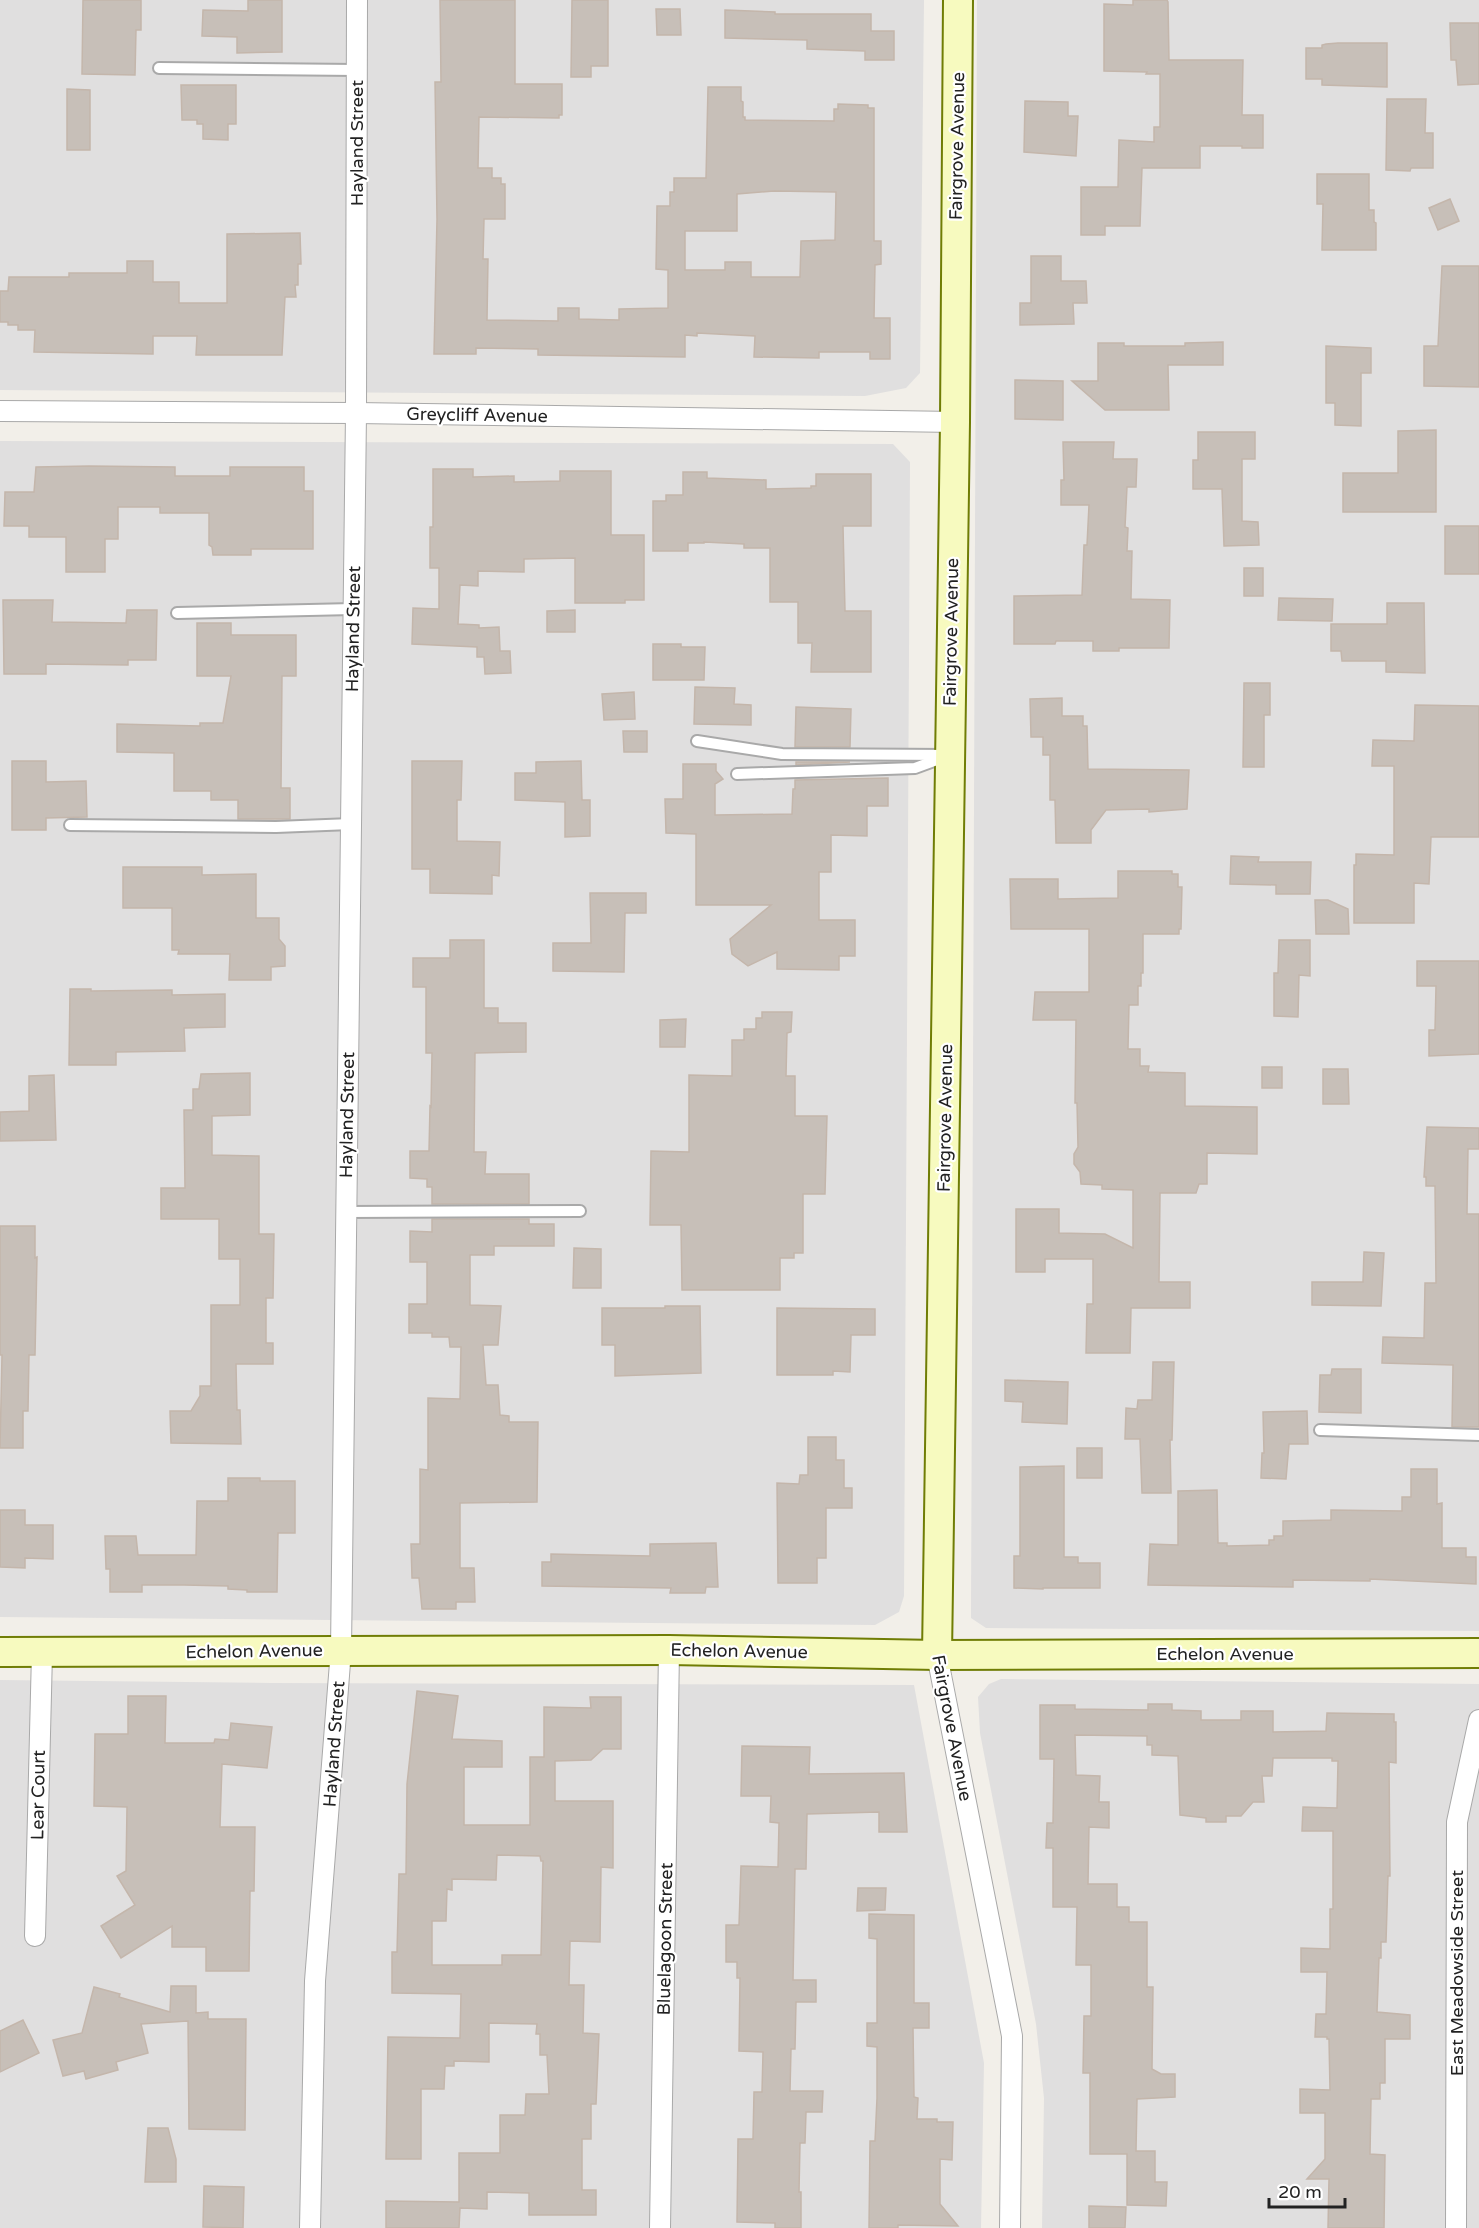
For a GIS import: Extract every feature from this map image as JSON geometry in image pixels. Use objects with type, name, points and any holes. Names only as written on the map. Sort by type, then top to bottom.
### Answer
[{"type":"street","name":"Hayland Street","points":[[310,2228],[315,1981],[341,1650],[356,413],[357,0]]},
{"type":"street","name":"Fairgrove Avenue","points":[[958,0],[955,422],[937,1655],[1012,2036],[1010,2228]]},
{"type":"street","name":"Greycliff Avenue","points":[[0,411],[356,413],[955,422]]},
{"type":"street","name":"Echelon Avenue","points":[[0,1652],[669,1650],[937,1655],[1479,1653]]},
{"type":"street","name":"Bluelagoon Street","points":[[660,2228],[669,1650]]},
{"type":"street","name":"Lear Court","points":[[35,1936],[42,1653]]},
{"type":"street","name":"East Meadowside Street","points":[[1456,2228],[1457,1822],[1479,1720]]},
{"type":"lane","points":[[159,68],[357,70]]},
{"type":"lane","points":[[177,613],[353,609]]},
{"type":"lane","points":[[697,741],[782,754],[950,755]]},
{"type":"lane","points":[[737,774],[915,768],[950,755]]},
{"type":"lane","points":[[70,825],[287,827],[351,824]]},
{"type":"lane","points":[[346,1212],[580,1211]]},
{"type":"lane","points":[[1320,1430],[1479,1435]]},
{"type":"shaded area","points":[[0,0],[924,0],[920,373],[906,388],[865,396],[0,390]]},
{"type":"shaded area","points":[[977,0],[1479,0],[1479,1631],[986,1628],[971,1618]]},
{"type":"shaded area","points":[[0,441],[893,444],[910,462],[904,1596],[899,1612],[875,1625],[0,1617]]},
{"type":"shaded area","points":[[1001,1679],[1479,1684],[1479,2228],[1042,2228],[1044,2098],[1036,2024],[980,1733],[978,1697],[989,1684]]},
{"type":"shaded area","points":[[0,1680],[914,1685],[984,2063],[981,2228],[0,2228]]},
{"type":"building","points":[[83,0],[141,0],[141,30],[136,30],[135,75],[82,74]]},
{"type":"building","points":[[248,0],[282,0],[282,52],[237,53],[237,37],[202,36],[203,10],[248,11]]},
{"type":"building","points":[[440,0],[515,0],[515,84],[562,84],[562,115],[559,115],[559,118],[479,117],[478,168],[492,168],[492,178],[501,178],[501,184],[505,184],[505,219],[484,219],[483,259],[488,259],[487,320],[558,321],[558,308],[579,308],[579,319],[619,320],[619,309],[668,308],[668,270],[656,269],[657,206],[670,206],[670,192],[674,192],[674,178],[706,178],[708,87],[741,87],[745,120],[834,121],[834,109],[838,109],[838,104],[868,105],[868,108],[874,108],[874,241],[881,241],[881,264],[875,265],[874,318],[890,318],[890,359],[870,359],[870,352],[819,352],[819,358],[754,357],[755,336],[697,333],[697,336],[685,335],[685,357],[538,355],[538,349],[476,348],[476,354],[434,354],[437,219],[435,82],[441,82]],"holes":[[[774,191],[836,192],[835,240],[801,241],[800,277],[751,277],[751,262],[725,262],[725,270],[685,270],[685,231],[737,231],[737,194]]]},
{"type":"building","points":[[572,0],[608,0],[608,66],[591,66],[591,77],[571,77]]},
{"type":"building","points":[[1133,0],[1167,0],[1169,60],[1243,60],[1242,115],[1263,115],[1263,148],[1200,146],[1200,168],[1142,168],[1140,226],[1105,226],[1105,235],[1081,235],[1081,187],[1118,187],[1119,140],[1154,142],[1154,127],[1160,127],[1160,74],[1104,71],[1104,4],[1133,5]]},
{"type":"building","points":[[656,9],[680,9],[681,35],[657,35]]},
{"type":"building","points":[[725,10],[775,12],[775,14],[871,14],[871,31],[894,31],[894,60],[865,60],[865,51],[807,49],[807,40],[725,38]]},
{"type":"building","points":[[1450,23],[1479,23],[1479,84],[1458,85],[1456,60],[1451,60]]},
{"type":"building","points":[[1338,43],[1387,43],[1387,87],[1322,85],[1322,79],[1306,79],[1306,48],[1322,48],[1322,45]]},
{"type":"building","points":[[181,85],[236,85],[236,124],[228,124],[228,140],[203,139],[203,124],[197,124],[197,120],[182,120]]},
{"type":"building","points":[[67,89],[90,90],[90,150],[67,150]]},
{"type":"building","points":[[1387,99],[1426,99],[1425,133],[1433,133],[1433,168],[1411,168],[1410,171],[1386,170]]},
{"type":"building","points":[[1025,101],[1068,102],[1068,116],[1078,116],[1076,156],[1024,152]]},
{"type":"building","points":[[1317,174],[1369,174],[1369,210],[1374,210],[1376,250],[1322,250],[1323,204],[1317,204]]},
{"type":"building","points":[[1450,199],[1459,221],[1438,230],[1429,208]]},
{"type":"building","points":[[300,233],[301,264],[298,264],[298,285],[295,285],[296,297],[285,297],[282,355],[196,355],[197,336],[153,336],[153,354],[34,352],[35,330],[18,330],[18,325],[0,322],[0,291],[8,291],[9,277],[69,277],[69,273],[127,273],[127,261],[153,261],[153,282],[179,282],[179,303],[227,303],[227,234]]},
{"type":"building","points":[[1031,256],[1061,256],[1061,281],[1086,281],[1087,303],[1073,303],[1074,324],[1020,325],[1020,303],[1031,303]]},
{"type":"building","points":[[1442,266],[1479,266],[1479,387],[1424,386],[1424,346],[1438,346]]},
{"type":"building","points":[[1223,342],[1223,365],[1168,365],[1169,410],[1105,410],[1072,381],[1098,381],[1098,343],[1124,343],[1124,346],[1185,346],[1185,343]]},
{"type":"building","points":[[1326,346],[1371,348],[1371,373],[1361,373],[1361,426],[1335,425],[1335,403],[1326,403]]},
{"type":"building","points":[[1015,380],[1063,381],[1063,420],[1015,419]]},
{"type":"building","points":[[1436,430],[1436,512],[1343,512],[1343,473],[1398,473],[1398,431]]},
{"type":"building","points":[[1198,432],[1255,432],[1255,459],[1242,459],[1242,521],[1258,522],[1259,545],[1224,546],[1222,489],[1193,489],[1193,460],[1198,460]]},
{"type":"building","points":[[1063,442],[1114,442],[1113,459],[1137,459],[1136,487],[1127,487],[1125,527],[1128,528],[1127,551],[1132,551],[1131,599],[1170,600],[1169,648],[1119,648],[1119,651],[1093,651],[1093,641],[1014,644],[1014,596],[1082,595],[1084,545],[1087,545],[1089,505],[1061,505],[1061,480],[1064,480]]},
{"type":"building","points":[[36,467],[175,467],[175,476],[230,476],[230,467],[304,467],[304,491],[313,491],[313,549],[251,549],[251,555],[213,555],[212,547],[209,545],[209,513],[160,513],[160,507],[118,507],[118,539],[105,539],[105,572],[66,572],[66,537],[29,537],[29,526],[4,526],[5,492],[34,492]]},
{"type":"building","points":[[433,469],[473,469],[473,477],[514,476],[514,482],[560,481],[560,471],[611,471],[611,535],[644,535],[644,600],[625,600],[625,603],[575,603],[575,558],[524,559],[524,572],[478,571],[478,586],[460,585],[458,624],[479,625],[479,628],[499,627],[500,651],[510,651],[511,673],[485,674],[484,657],[477,657],[477,647],[412,644],[413,608],[439,609],[439,568],[430,568]]},
{"type":"building","points":[[683,472],[707,472],[707,478],[766,480],[766,489],[811,488],[811,486],[816,486],[816,474],[871,474],[871,526],[843,526],[845,611],[871,611],[871,672],[811,672],[812,643],[798,643],[798,602],[770,602],[770,548],[744,548],[744,544],[704,542],[688,543],[688,551],[653,551],[653,501],[666,501],[666,495],[683,495]]},
{"type":"building","points":[[1445,526],[1479,526],[1479,574],[1445,574]]},
{"type":"building","points":[[1244,568],[1263,568],[1263,596],[1244,596]]},
{"type":"building","points":[[1279,598],[1333,599],[1332,621],[1278,620]]},
{"type":"building","points":[[3,600],[53,600],[52,622],[126,623],[127,610],[157,610],[156,660],[128,660],[128,665],[46,664],[46,674],[4,674]]},
{"type":"building","points":[[1387,603],[1424,603],[1425,673],[1386,672],[1386,661],[1342,661],[1341,651],[1331,651],[1331,624],[1387,624]]},
{"type":"building","points":[[575,610],[575,632],[547,632],[547,611]]},
{"type":"building","points":[[197,623],[231,623],[231,635],[296,635],[296,676],[282,676],[281,788],[290,788],[290,819],[238,819],[238,800],[211,800],[211,791],[174,791],[174,753],[117,752],[117,724],[200,726],[200,723],[223,723],[231,676],[197,676]]},
{"type":"building","points":[[653,644],[705,647],[704,680],[653,680]]},
{"type":"building","points":[[1244,683],[1270,683],[1270,715],[1264,715],[1264,767],[1243,767]]},
{"type":"building","points":[[695,687],[735,688],[734,704],[751,705],[751,725],[694,724]]},
{"type":"building","points":[[634,692],[635,719],[604,720],[602,694]]},
{"type":"building","points":[[1062,698],[1062,716],[1083,716],[1083,726],[1087,726],[1088,769],[1189,770],[1187,809],[1149,812],[1149,809],[1106,810],[1091,830],[1091,843],[1056,843],[1055,800],[1050,800],[1050,755],[1043,755],[1043,737],[1031,737],[1030,699]]},
{"type":"building","points":[[1415,705],[1479,706],[1479,837],[1431,837],[1429,884],[1414,883],[1414,923],[1354,923],[1356,854],[1394,855],[1394,766],[1372,766],[1373,740],[1414,741]]},
{"type":"building","points":[[796,707],[851,709],[850,747],[795,747]]},
{"type":"building","points":[[623,731],[647,731],[647,752],[624,752]]},
{"type":"building","points":[[12,761],[46,761],[46,782],[86,781],[87,817],[46,818],[46,830],[12,830]]},
{"type":"building","points":[[412,761],[462,761],[461,800],[457,800],[457,841],[500,842],[499,876],[492,875],[492,894],[430,893],[430,869],[412,869]]},
{"type":"building","points":[[581,761],[582,800],[590,800],[590,836],[565,837],[565,802],[515,800],[515,773],[536,773],[536,762]]},
{"type":"building","points":[[796,762],[850,762],[796,765]]},
{"type":"building","points":[[683,764],[716,764],[716,771],[723,779],[715,784],[715,815],[792,814],[795,780],[888,778],[888,806],[867,806],[867,836],[831,835],[831,872],[819,872],[819,920],[855,920],[855,956],[839,956],[839,970],[777,969],[777,952],[748,966],[732,954],[730,939],[771,905],[696,905],[696,834],[666,833],[665,799],[683,799]]},
{"type":"building","points":[[1231,856],[1259,857],[1258,862],[1311,862],[1310,894],[1276,894],[1276,885],[1230,884]]},
{"type":"building","points":[[123,867],[202,867],[202,875],[256,874],[256,918],[279,918],[279,939],[285,946],[285,966],[271,967],[271,980],[229,980],[230,954],[178,954],[179,950],[172,950],[172,908],[123,908]]},
{"type":"building","points":[[1118,871],[1172,871],[1172,874],[1178,874],[1178,887],[1182,887],[1179,934],[1143,934],[1143,973],[1141,973],[1141,986],[1138,986],[1138,1005],[1129,1005],[1128,1049],[1140,1049],[1140,1066],[1149,1066],[1148,1072],[1185,1073],[1185,1106],[1257,1107],[1257,1154],[1207,1153],[1207,1184],[1199,1184],[1196,1193],[1160,1193],[1159,1282],[1190,1282],[1190,1308],[1131,1308],[1130,1353],[1086,1353],[1087,1304],[1093,1304],[1093,1259],[1045,1259],[1045,1272],[1016,1272],[1016,1209],[1059,1209],[1059,1233],[1105,1234],[1133,1248],[1133,1190],[1102,1189],[1102,1185],[1081,1184],[1080,1172],[1074,1164],[1074,1154],[1078,1147],[1077,1103],[1075,1103],[1076,1020],[1033,1020],[1035,992],[1089,992],[1089,929],[1011,929],[1010,879],[1058,879],[1058,899],[1118,898]]},
{"type":"building","points":[[590,893],[646,893],[646,913],[625,913],[624,972],[553,971],[553,943],[591,943]]},
{"type":"building","points":[[1315,900],[1328,900],[1348,909],[1349,934],[1316,934]]},
{"type":"building","points":[[450,940],[484,940],[484,1008],[498,1008],[498,1023],[526,1023],[526,1052],[475,1053],[474,1152],[486,1152],[485,1174],[529,1174],[529,1204],[432,1204],[432,1187],[427,1187],[427,1179],[410,1178],[410,1151],[429,1151],[432,1053],[426,1053],[426,987],[413,987],[413,958],[450,958]]},
{"type":"building","points":[[1279,940],[1310,940],[1310,976],[1299,975],[1298,1017],[1274,1016],[1274,973],[1278,973]]},
{"type":"building","points":[[1417,961],[1479,961],[1479,1054],[1429,1056],[1429,1030],[1435,1030],[1436,986],[1417,986]]},
{"type":"building","points":[[70,989],[172,990],[172,995],[225,994],[225,1027],[184,1028],[185,1051],[116,1052],[116,1065],[69,1065]]},
{"type":"building","points":[[762,1012],[792,1012],[791,1032],[787,1033],[786,1076],[795,1076],[795,1116],[827,1116],[825,1194],[803,1194],[803,1253],[794,1253],[794,1258],[780,1258],[780,1290],[682,1290],[681,1225],[650,1225],[651,1151],[689,1152],[689,1075],[732,1076],[732,1040],[744,1040],[744,1029],[756,1029],[756,1018],[762,1018]]},
{"type":"building","points":[[686,1019],[685,1047],[660,1047],[660,1020]]},
{"type":"building","points":[[1262,1067],[1282,1067],[1282,1088],[1262,1088]]},
{"type":"building","points":[[1323,1069],[1348,1069],[1349,1104],[1323,1104]]},
{"type":"building","points":[[250,1073],[250,1115],[212,1116],[212,1155],[259,1156],[259,1234],[274,1234],[273,1298],[266,1298],[266,1343],[273,1343],[273,1364],[236,1364],[237,1410],[240,1410],[241,1444],[171,1443],[170,1411],[191,1411],[200,1396],[200,1386],[211,1386],[211,1305],[240,1305],[240,1259],[219,1259],[219,1219],[161,1219],[161,1188],[185,1188],[184,1110],[193,1110],[193,1089],[199,1089],[201,1074]]},
{"type":"building","points":[[54,1075],[56,1140],[0,1141],[0,1112],[29,1111],[29,1076]]},
{"type":"building","points":[[1427,1127],[1479,1128],[1479,1149],[1468,1149],[1467,1214],[1479,1214],[1479,1427],[1452,1427],[1453,1365],[1382,1363],[1383,1337],[1424,1338],[1425,1283],[1436,1283],[1435,1186],[1426,1186],[1426,1177],[1424,1177]]},
{"type":"building","points":[[432,1219],[529,1219],[529,1224],[554,1224],[554,1246],[494,1246],[494,1255],[470,1255],[470,1305],[501,1306],[498,1345],[483,1345],[486,1385],[498,1385],[500,1415],[509,1416],[509,1422],[538,1422],[537,1502],[460,1503],[460,1568],[474,1568],[475,1602],[456,1602],[456,1609],[422,1609],[419,1578],[412,1578],[411,1544],[420,1544],[420,1469],[428,1470],[428,1398],[460,1399],[461,1347],[450,1347],[449,1337],[432,1337],[432,1333],[409,1333],[409,1304],[427,1304],[427,1262],[410,1262],[410,1231],[432,1232]]},
{"type":"building","points":[[0,1226],[35,1226],[35,1258],[37,1257],[35,1355],[29,1355],[28,1411],[23,1411],[23,1448],[0,1448],[2,1355],[0,1355]]},
{"type":"building","points":[[574,1248],[601,1249],[601,1288],[573,1288]]},
{"type":"building","points":[[1364,1252],[1384,1253],[1381,1306],[1312,1305],[1312,1282],[1363,1282]]},
{"type":"building","points":[[665,1306],[700,1306],[701,1373],[615,1376],[615,1345],[602,1345],[602,1308],[665,1308]]},
{"type":"building","points":[[777,1308],[875,1309],[875,1335],[851,1335],[850,1372],[833,1371],[833,1375],[777,1375]]},
{"type":"building","points":[[1153,1362],[1174,1362],[1172,1440],[1170,1440],[1171,1493],[1142,1493],[1140,1439],[1125,1439],[1126,1408],[1137,1409],[1138,1400],[1152,1400]]},
{"type":"building","points":[[1332,1369],[1361,1369],[1361,1413],[1319,1412],[1320,1375],[1331,1375]]},
{"type":"building","points":[[1005,1380],[1068,1382],[1067,1424],[1022,1422],[1023,1402],[1005,1401]]},
{"type":"building","points":[[1307,1411],[1308,1444],[1289,1444],[1286,1479],[1261,1478],[1262,1453],[1264,1453],[1263,1412]]},
{"type":"building","points":[[808,1437],[836,1437],[836,1460],[844,1460],[844,1488],[852,1488],[852,1508],[826,1508],[826,1558],[817,1558],[817,1583],[778,1583],[777,1483],[799,1484],[800,1475],[808,1475]]},
{"type":"building","points":[[1077,1448],[1102,1448],[1102,1478],[1077,1478]]},
{"type":"building","points":[[1064,1466],[1064,1557],[1078,1557],[1078,1563],[1100,1563],[1100,1588],[1014,1588],[1014,1556],[1020,1556],[1020,1467]]},
{"type":"building","points":[[1411,1469],[1437,1469],[1437,1504],[1442,1503],[1442,1548],[1466,1548],[1466,1557],[1476,1557],[1476,1584],[1370,1579],[1370,1581],[1293,1580],[1293,1587],[1148,1585],[1150,1544],[1178,1545],[1178,1491],[1217,1490],[1218,1543],[1227,1543],[1227,1546],[1269,1545],[1269,1540],[1274,1540],[1274,1536],[1283,1536],[1283,1521],[1331,1520],[1331,1510],[1402,1511],[1402,1497],[1411,1497]]},
{"type":"building","points":[[228,1478],[295,1481],[295,1533],[278,1533],[277,1592],[247,1592],[247,1590],[228,1589],[228,1586],[142,1585],[142,1592],[110,1592],[110,1569],[106,1569],[105,1536],[136,1536],[138,1555],[196,1555],[197,1501],[228,1501]]},
{"type":"building","points":[[0,1510],[25,1510],[25,1525],[53,1525],[53,1559],[25,1558],[25,1568],[0,1567]]},
{"type":"building","points":[[716,1543],[718,1587],[706,1587],[705,1593],[670,1593],[671,1588],[542,1586],[542,1562],[551,1562],[551,1554],[650,1556],[650,1544]]},
{"type":"building","points":[[417,1691],[458,1696],[452,1739],[502,1741],[502,1767],[464,1767],[464,1825],[530,1825],[530,1757],[544,1757],[544,1707],[591,1708],[590,1697],[621,1697],[621,1749],[603,1749],[591,1760],[555,1761],[555,1801],[613,1801],[613,1868],[601,1867],[600,1942],[570,1941],[569,1985],[584,1985],[583,2033],[599,2034],[596,2104],[591,2104],[591,2139],[582,2139],[582,2190],[596,2190],[596,2215],[529,2215],[529,2193],[487,2192],[487,2209],[460,2208],[459,2228],[386,2228],[386,2201],[459,2202],[459,2153],[500,2153],[500,2115],[525,2115],[526,2094],[549,2094],[547,2055],[540,2055],[540,2034],[536,2034],[537,2024],[489,2023],[489,2062],[454,2061],[454,2066],[445,2066],[444,2089],[421,2089],[421,2159],[386,2159],[388,2037],[460,2038],[461,1994],[392,1993],[392,1952],[397,1952],[399,1874],[406,1874],[407,1784]],"holes":[[[497,1855],[540,1856],[543,1861],[541,1955],[502,1955],[502,1965],[432,1965],[432,1921],[446,1921],[447,1889],[452,1890],[452,1879],[496,1880]]]},
{"type":"building","points":[[128,1696],[166,1696],[165,1743],[214,1743],[215,1739],[229,1740],[231,1723],[272,1727],[267,1768],[222,1764],[220,1827],[255,1827],[254,1891],[250,1891],[249,1971],[206,1971],[206,1947],[172,1947],[172,1926],[121,1958],[101,1926],[135,1905],[117,1876],[126,1871],[127,1807],[94,1806],[95,1734],[128,1734]]},
{"type":"building","points":[[1148,1704],[1172,1704],[1172,1710],[1201,1711],[1201,1720],[1241,1720],[1241,1711],[1273,1711],[1273,1732],[1326,1731],[1327,1713],[1394,1714],[1396,1763],[1389,1762],[1390,1876],[1388,1876],[1386,1942],[1381,1942],[1381,1958],[1379,1958],[1377,2012],[1410,2015],[1410,2039],[1385,2039],[1385,2083],[1380,2083],[1380,2099],[1371,2099],[1370,2154],[1385,2155],[1384,2228],[1328,2228],[1329,2179],[1307,2179],[1325,2159],[1325,2113],[1300,2113],[1300,2089],[1330,2090],[1329,2039],[1315,2037],[1316,2014],[1326,2014],[1327,1972],[1301,1972],[1301,1948],[1330,1949],[1330,1909],[1333,1909],[1333,1831],[1302,1831],[1303,1807],[1337,1808],[1338,1761],[1332,1761],[1332,1758],[1273,1758],[1272,1776],[1262,1776],[1264,1802],[1253,1802],[1241,1816],[1226,1816],[1226,1822],[1206,1822],[1206,1818],[1180,1815],[1178,1756],[1152,1755],[1152,1745],[1147,1745],[1147,1736],[1075,1735],[1076,1775],[1100,1776],[1099,1802],[1109,1802],[1109,1828],[1089,1827],[1088,1884],[1117,1884],[1117,1907],[1129,1907],[1129,1922],[1147,1922],[1147,1987],[1153,1987],[1152,2069],[1161,2074],[1175,2074],[1175,2097],[1137,2099],[1136,2151],[1155,2151],[1155,2182],[1167,2182],[1166,2206],[1127,2205],[1127,2154],[1090,2154],[1090,2073],[1083,2073],[1084,2016],[1091,2016],[1091,1965],[1076,1965],[1077,1907],[1053,1907],[1053,1848],[1046,1848],[1047,1823],[1053,1823],[1054,1759],[1040,1759],[1040,1705],[1075,1705],[1075,1709],[1148,1710]]},
{"type":"building","points":[[742,1746],[810,1747],[809,1774],[904,1773],[907,1832],[879,1832],[879,1812],[807,1814],[806,1869],[795,1869],[793,1980],[816,1980],[816,2002],[796,2002],[795,2049],[791,2049],[790,2091],[823,2091],[822,2112],[806,2112],[805,2143],[800,2143],[801,2228],[775,2228],[775,2223],[737,2222],[738,2139],[753,2139],[754,2092],[762,2092],[763,2052],[739,2051],[740,1978],[737,1978],[737,1962],[726,1962],[726,1925],[739,1925],[741,1866],[778,1867],[779,1823],[770,1822],[771,1796],[741,1796]]},
{"type":"building","points":[[858,1888],[886,1888],[885,1910],[857,1911]]},
{"type":"building","points":[[869,1914],[914,1915],[914,2003],[929,2003],[929,2028],[913,2028],[914,2097],[918,2098],[917,2119],[953,2122],[952,2160],[940,2159],[940,2204],[958,2226],[898,2225],[898,2228],[869,2228],[870,2141],[875,2141],[877,2047],[867,2046],[867,2023],[877,2023],[877,1939],[869,1938]]},
{"type":"building","points":[[171,1986],[196,1986],[196,2013],[208,2012],[208,2019],[246,2019],[245,2130],[189,2129],[188,2021],[141,2024],[148,2053],[116,2062],[118,2070],[86,2079],[84,2071],[63,2076],[53,2040],[82,2033],[94,1987],[170,2012]]},
{"type":"building","points":[[23,2020],[39,2053],[0,2072],[0,2031]]},
{"type":"building","points":[[148,2128],[168,2128],[176,2159],[176,2182],[145,2182]]},
{"type":"building","points":[[204,2186],[244,2187],[243,2228],[203,2227]]},
{"type":"building","points":[[1089,2206],[1126,2207],[1125,2228],[1089,2228]]}]
